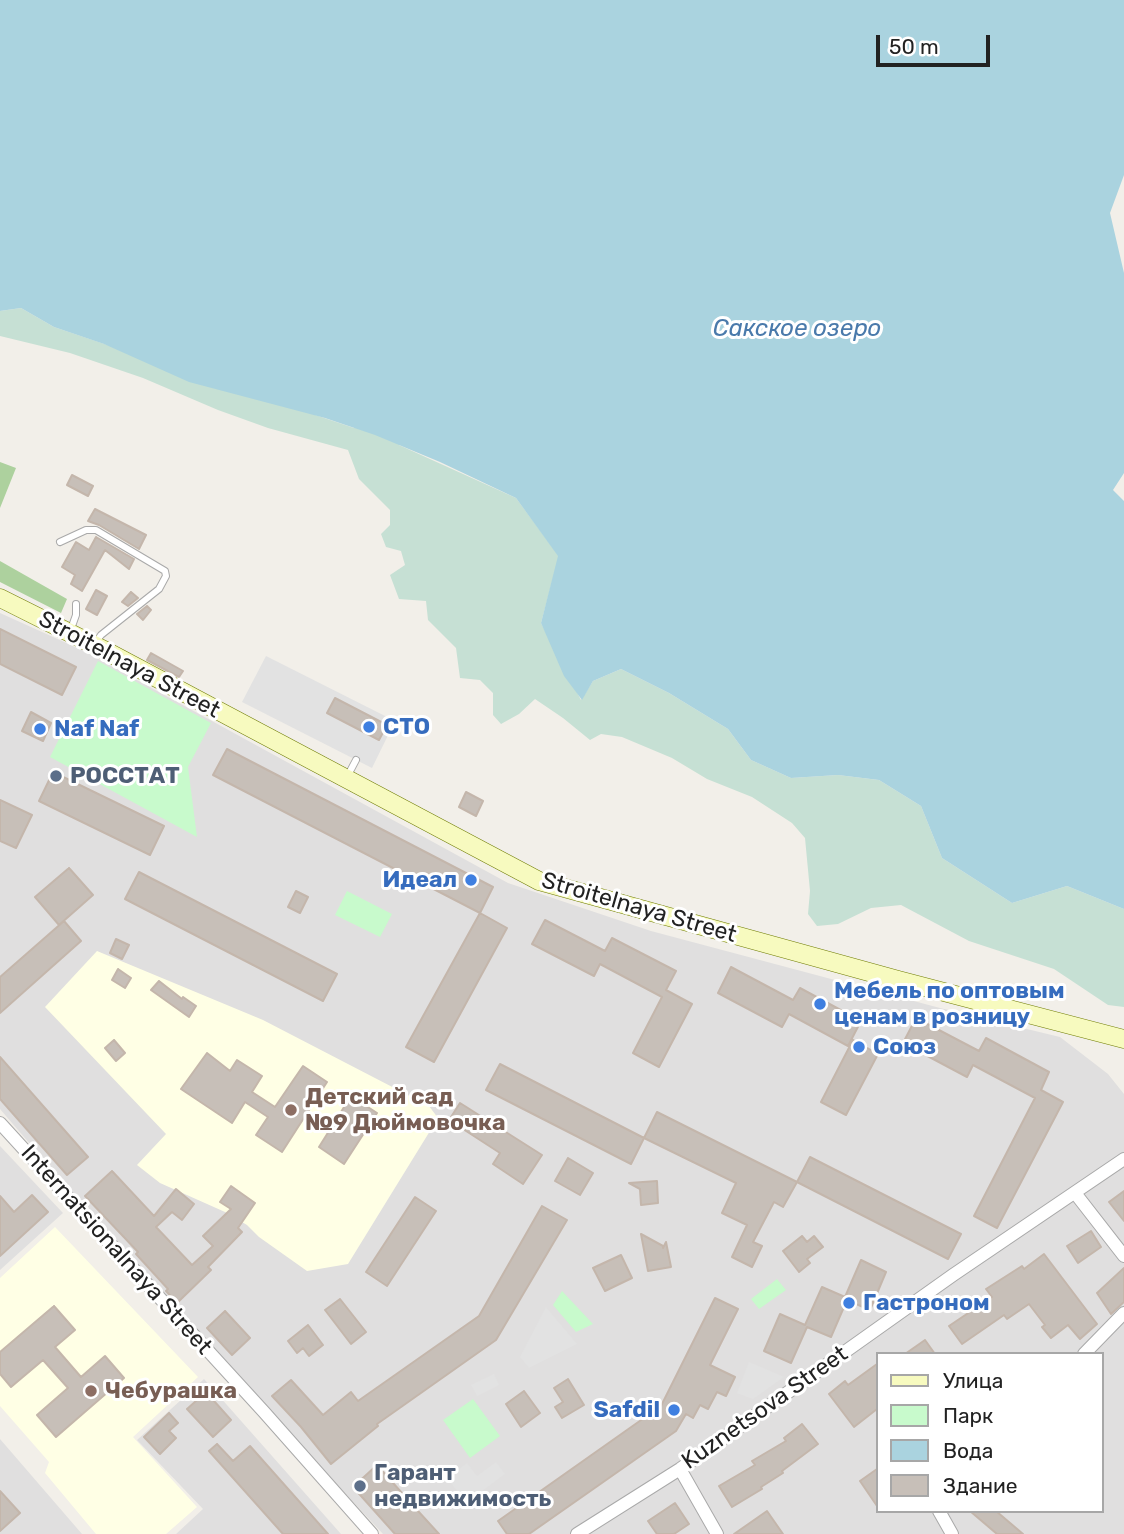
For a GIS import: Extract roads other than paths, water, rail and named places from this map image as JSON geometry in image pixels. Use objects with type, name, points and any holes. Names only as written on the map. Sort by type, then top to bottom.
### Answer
[{"type":"street","name":"Stroitelnaya Street","points":[[0,598],[539,881],[1124,1039]]},
{"type":"street","name":"Internatsionalnaya Street","points":[[0,1123],[372,1534]]},
{"type":"street","name":"Kuznetsova Street","points":[[577,1534],[680,1469],[953,1275],[1124,1159]]},
{"type":"street","points":[[1075,1193],[1124,1255]]},
{"type":"street","points":[[1086,1352],[1124,1313]]},
{"type":"street","points":[[680,1469],[717,1534]]},
{"type":"street","points":[[940,1513],[952,1534]]},
{"type":"lane","points":[[60,542],[86,530],[96,530],[165,571],[166,576],[159,589],[100,635],[94,645]]},
{"type":"lane","points":[[69,633],[76,615],[76,604]]},
{"type":"lane","points":[[346,779],[356,760]]},
{"type":"water","name":"Сакское озеро","points":[[0,0],[1124,0],[1124,175],[1110,213],[1124,273],[1124,473],[1113,490],[1124,501],[1124,909],[1067,886],[1012,903],[942,858],[921,806],[879,780],[838,775],[791,778],[751,760],[728,729],[669,693],[621,669],[593,681],[582,700],[564,676],[541,623],[558,556],[516,498],[375,435],[325,418],[189,382],[104,344],[54,327],[21,308],[0,311]]},
{"type":"place","name":"СТО","points":[[369,727]]},
{"type":"place","name":"Naf Naf","points":[[40,729]]},
{"type":"place","name":"РОССТАТ","points":[[56,776]]},
{"type":"place","name":"Идеал","points":[[471,880]]},
{"type":"place","name":"Мебель по оптовым ценам в розницу","points":[[820,1004]]},
{"type":"place","name":"Союз","points":[[859,1047]]},
{"type":"place","name":"Детский сад №9 Дюймовочка","points":[[291,1110]]},
{"type":"place","name":"Гастроном","points":[[849,1303]]},
{"type":"place","name":"Чебурашка","points":[[91,1391]]},
{"type":"place","name":"Safdil","points":[[674,1410]]},
{"type":"place","name":"Гарант недвижимость","points":[[360,1486]]}]
